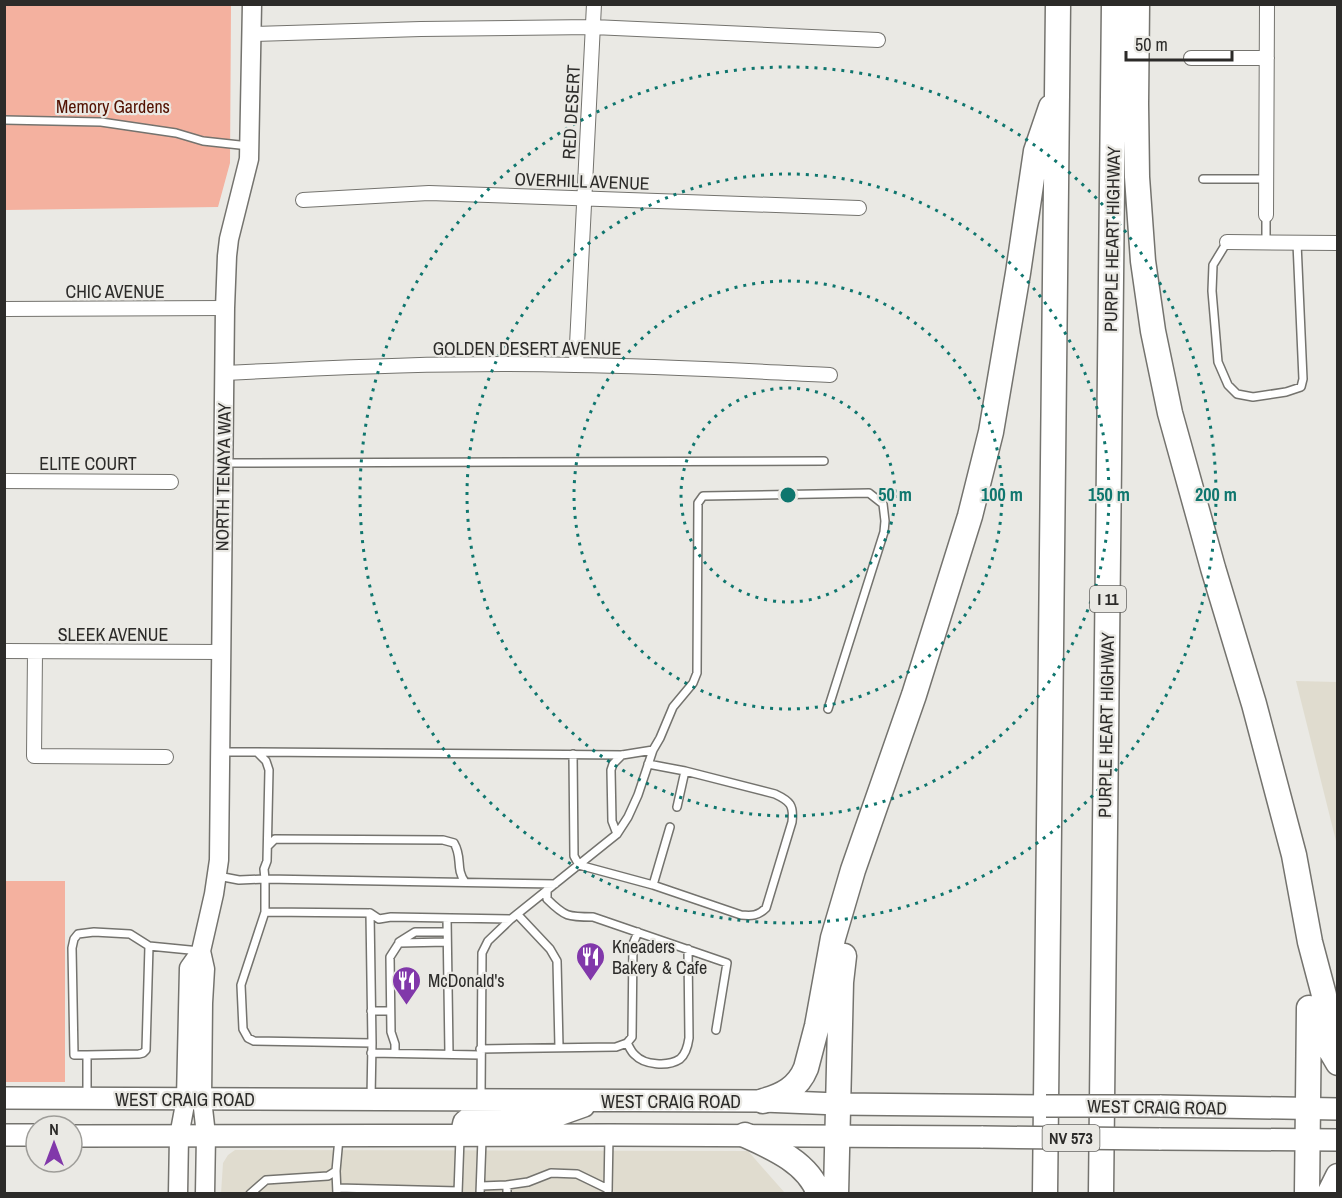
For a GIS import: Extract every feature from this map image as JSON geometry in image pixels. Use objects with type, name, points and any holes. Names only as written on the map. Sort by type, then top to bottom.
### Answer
[{"type":"highway","points":[[1045,1194],[1058,4]]},
{"type":"highway","name":"PURPLE HEART HIGHWAY","points":[[1101,1194],[1114,4]]},
{"type":"highway","points":[[1137,4],[1137,177],[1143,261],[1153,331],[1170,413],[1254,704],[1294,855],[1310,942],[1324,994],[1326,1037],[1328,1046],[1338,1063]]},
{"type":"highway","points":[[763,1101],[779,1097],[794,1088],[804,1074],[817,1026],[833,938],[853,870],[914,695],[970,516],[991,432],[1036,151],[1058,85]]},
{"type":"highway","points":[[836,1194],[841,982],[853,870]]},
{"type":"highway","points":[[1307,1194],[1310,942]]},
{"type":"highway","points":[[745,1135],[782,1153],[805,1171],[816,1184],[819,1194]]},
{"type":"highway","points":[[1329,1194],[1338,1176]]},
{"type":"main road","name":"NORTH TENAYA WAY","points":[[178,1194],[178,1136],[194,1099],[205,969],[201,951],[217,876],[220,844],[225,308],[227,256],[231,231],[246,175],[250,146],[252,4]]},
{"type":"main road","name":"WEST CRAIG ROAD","points":[[4,1098],[763,1101],[985,1106],[1338,1108]]},
{"type":"main road","name":"NORTH TENAYA WAY","points":[[194,1099],[206,1135],[205,1194]]},
{"type":"main road","points":[[460,1135],[464,1122],[469,1118],[483,1116],[553,1117],[601,1101]]},
{"type":"main road","points":[[4,1135],[24,1135]]},
{"type":"main road","name":"WEST CRAIG ROAD","points":[[84,1136],[745,1135],[1338,1140]]},
{"type":"street","name":"RED DESERT","points":[[576,365],[594,4]]},
{"type":"street","points":[[1266,216],[1267,4]]},
{"type":"street","points":[[252,34],[593,27],[878,40]]},
{"type":"street","points":[[1191,58],[1267,58]]},
{"type":"street","name":"OVERHILL AVENUE","points":[[303,200],[429,193],[860,208]]},
{"type":"street","points":[[1227,242],[1338,243]]},
{"type":"street","name":"CHIC AVENUE","points":[[4,309],[225,308]]},
{"type":"street","name":"GOLDEN DESERT AVENUE","points":[[225,373],[359,366],[506,364],[830,375]]},
{"type":"street","name":"ELITE COURT","points":[[4,481],[171,482]]},
{"type":"street","name":"SLEEK AVENUE","points":[[4,651],[222,652]]},
{"type":"street","points":[[35,652],[34,756],[166,757]]},
{"type":"lane","points":[[4,120],[101,122],[176,133],[203,141],[250,146]]},
{"type":"lane","points":[[1203,179],[1266,179]]},
{"type":"lane","points":[[1266,216],[1266,242]]},
{"type":"lane","points":[[1227,242],[1213,265],[1212,291],[1218,362],[1228,385],[1237,394],[1253,397],[1287,392],[1300,387],[1303,379],[1297,243]]},
{"type":"lane","points":[[223,463],[824,461]]},
{"type":"lane","points":[[481,1101],[482,953],[488,941],[617,834],[638,795],[653,750],[673,707],[693,683],[697,674],[698,503],[703,496],[869,493],[883,504],[884,532],[828,709]]},
{"type":"lane","points":[[221,752],[622,755],[653,750]]},
{"type":"lane","points":[[257,752],[267,761],[269,770],[268,846],[264,869],[265,912],[241,985],[243,1029],[248,1038],[254,1041],[372,1042]]},
{"type":"lane","points":[[573,754],[574,855],[579,865],[653,885],[741,915],[760,914],[765,908],[792,822],[791,805],[786,799],[775,794],[648,764]]},
{"type":"lane","points":[[617,834],[612,821],[611,770],[613,764],[622,755]]},
{"type":"lane","points":[[677,807],[685,771]]},
{"type":"lane","points":[[653,885],[670,827]]},
{"type":"lane","points":[[268,846],[275,839],[443,840],[454,843],[459,851],[460,874],[465,882]]},
{"type":"lane","points":[[217,876],[239,880],[555,884]]},
{"type":"lane","points":[[547,890],[547,900],[561,913],[577,917],[593,917],[727,963],[716,1030]]},
{"type":"lane","points":[[265,912],[370,913],[379,919],[391,917],[515,917],[550,949],[557,961],[559,1047]]},
{"type":"lane","points":[[370,913],[372,1042],[370,1100]]},
{"type":"lane","points":[[447,918],[449,1054]]},
{"type":"lane","points":[[149,946],[146,1050],[139,1054],[74,1055],[72,948],[78,934],[94,932],[130,934],[149,946],[201,951]]},
{"type":"lane","points":[[395,1053],[396,1044],[391,1032],[390,957],[399,942],[415,932],[447,932]]},
{"type":"lane","points":[[371,1053],[449,1054],[559,1047],[616,1047],[627,1043],[632,1037],[633,944],[638,932]]},
{"type":"lane","points":[[399,942],[447,942]]},
{"type":"lane","points":[[627,1043],[635,1056],[648,1062],[671,1063],[681,1058],[687,1048],[689,1038],[688,949]]},
{"type":"lane","points":[[371,1011],[390,1011]]},
{"type":"lane","points":[[87,1055],[87,1098]]},
{"type":"lane","points":[[339,1135],[337,1191],[458,1192],[460,1135]]},
{"type":"lane","points":[[482,1135],[481,1190],[528,1182],[551,1173],[559,1173],[577,1174],[608,1192],[609,1135]]},
{"type":"lane","points":[[250,1194],[267,1180],[328,1176],[336,1171]]},
{"type":"lane","points":[[507,1185],[507,1194]]},
{"type":"shaded area","points":[[1296,681],[1337,682],[1337,845]]},
{"type":"shaded area","points":[[235,1150],[748,1151],[785,1193],[221,1194],[223,1163]]},
{"type":"green space","name":"Memory Gardens","points":[[4,5],[231,5],[230,163],[218,207],[5,210]]},
{"type":"green space","points":[[5,881],[65,881],[65,1082],[5,1082]]},
{"type":"place","name":"Kneaders Bakery & Cafe","points":[[591,982]]},
{"type":"place","name":"McDonald's","points":[[407,1006]]}]
